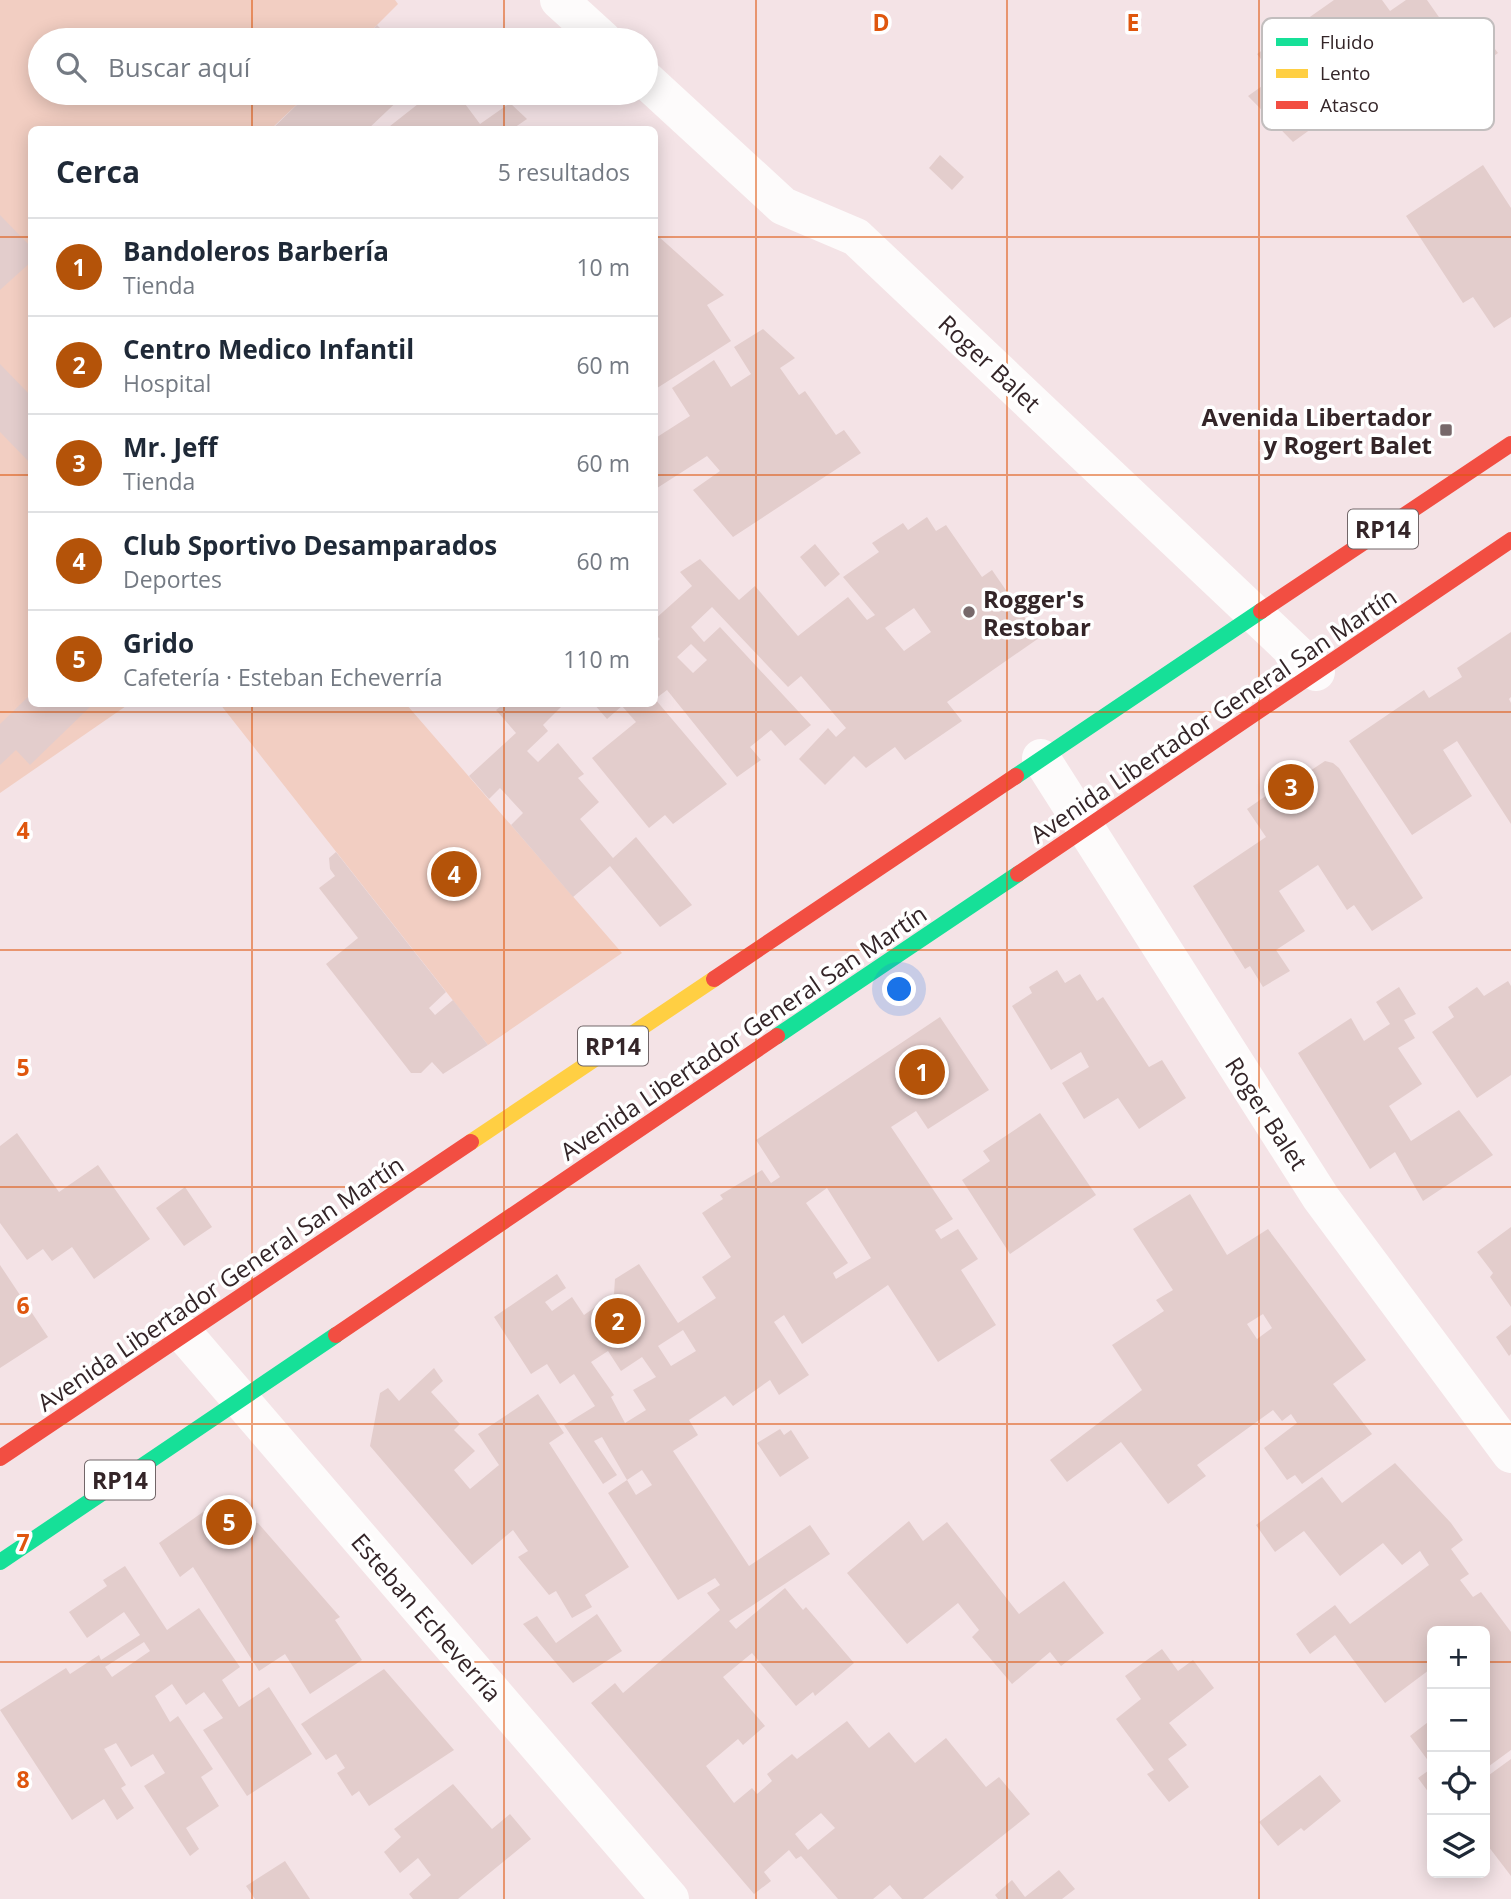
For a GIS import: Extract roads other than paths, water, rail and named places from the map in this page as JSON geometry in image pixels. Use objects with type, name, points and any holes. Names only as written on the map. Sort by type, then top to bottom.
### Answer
[{"type":"main road","name":"Avenida Libertador General San Martín","points":[[0,1458],[1511,444]]},
{"type":"main road","name":"Avenida Libertador General San Martín","points":[[0,1562],[1511,540]]},
{"type":"street","points":[[559,0],[590,28]]},
{"type":"street","name":"Roger Balet","points":[[658,91],[783,206],[856,237],[1316,672]]},
{"type":"street","name":"Roger Balet","points":[[1041,758],[1321,1198],[1511,1454]]},
{"type":"street","name":"Esteban Echeverría","points":[[184,1334],[670,1899]]},
{"type":"place","name":"Avenida Libertador y Rogert Balet","points":[[1446,430]]},
{"type":"place","name":"Rogger's Restobar","points":[[969,612]]},
{"type":"place","name":"Mr. Jeff","points":[[1291,787]]},
{"type":"place","name":"Club Sportivo Desamparados","points":[[454,874]]},
{"type":"place","name":"Bandoleros Barbería","points":[[922,1072]]},
{"type":"place","name":"Centro Medico Infantil","points":[[618,1321]]},
{"type":"place","name":"Grido","points":[[229,1522]]}]
